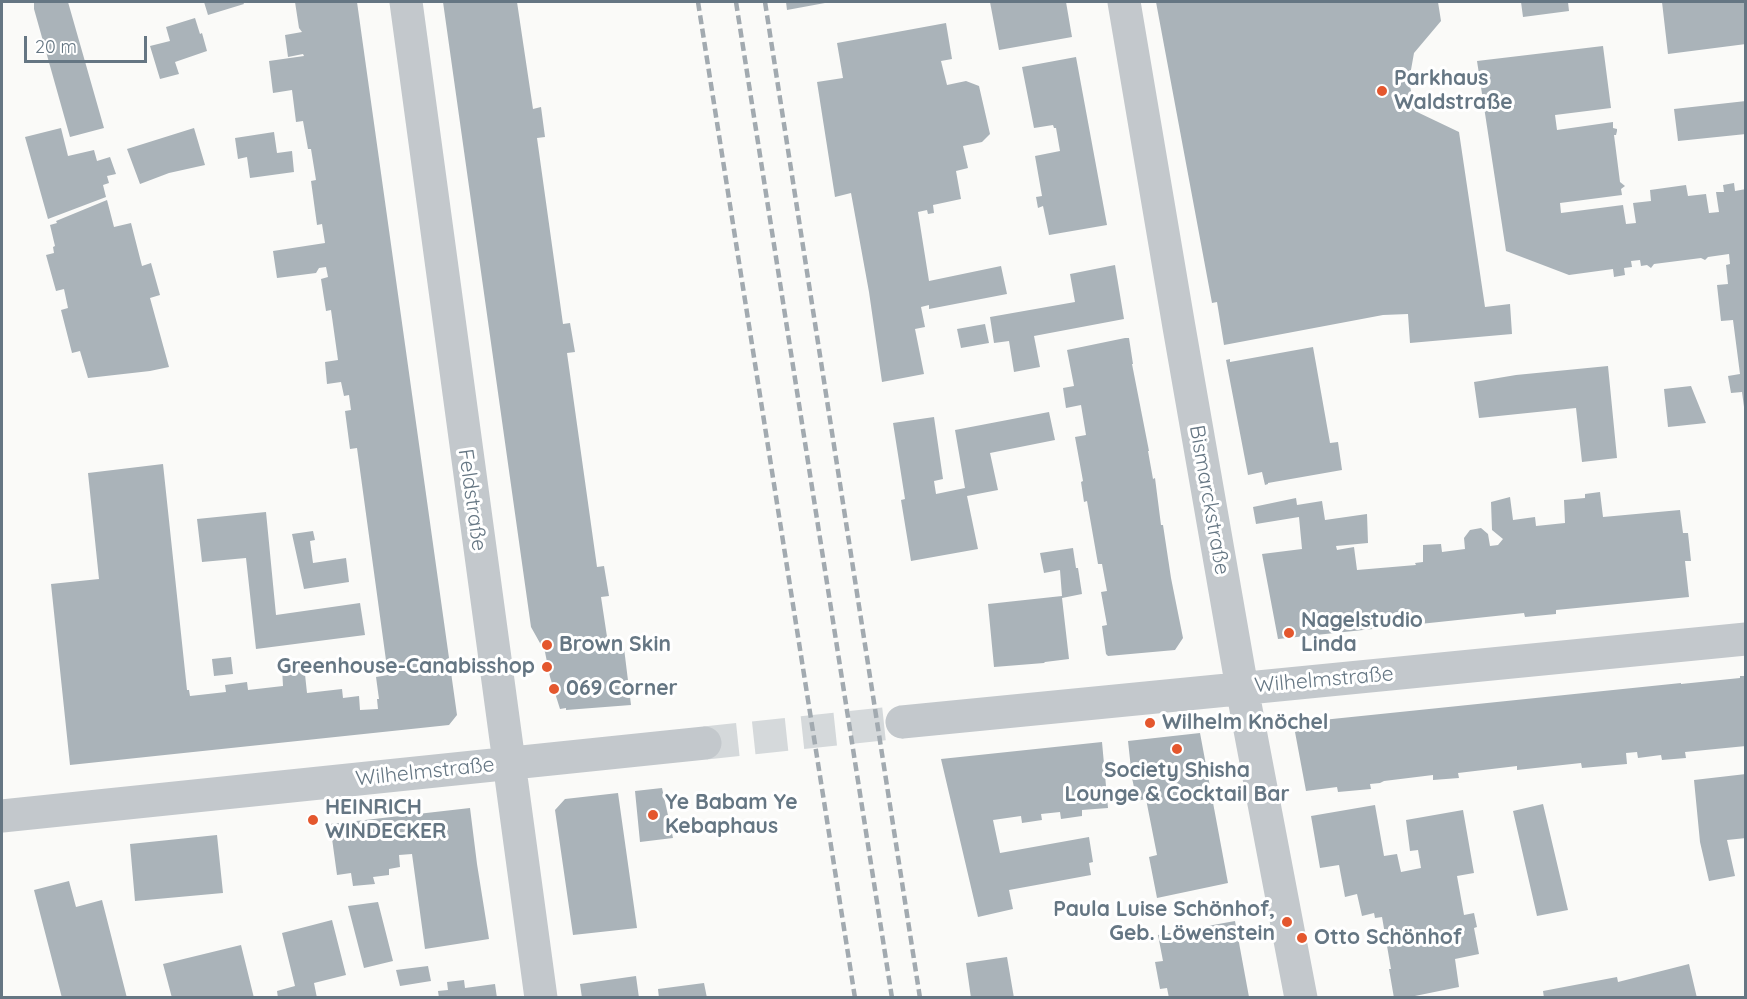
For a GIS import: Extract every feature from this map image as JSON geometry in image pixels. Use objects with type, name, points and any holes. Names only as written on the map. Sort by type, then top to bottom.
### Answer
[{"type":"street","name":"Feldstraße","points":[[406,2],[541,998]]},
{"type":"street","name":"Bismarckstraße","points":[[1125,2],[1242,688],[1301,998]]},
{"type":"street","name":"Wilhelmstraße","points":[[902,722],[1746,639]]},
{"type":"street","name":"Wilhelmstraße","points":[[2,816],[705,742]]},
{"type":"building","points":[[34,2],[68,2],[104,128],[70,137],[34,9]]},
{"type":"building","points":[[204,2],[243,2],[244,4],[208,15]]},
{"type":"building","points":[[295,2],[357,2],[457,715],[449,725],[70,765],[51,584],[99,579],[88,473],[163,464],[187,690],[190,696],[226,692],[225,685],[247,682],[248,690],[283,686],[282,668],[304,665],[307,693],[342,689],[343,698],[359,696],[360,710],[378,709],[376,677],[388,675],[357,448],[350,449],[345,411],[351,410],[349,395],[344,396],[341,382],[327,384],[325,362],[338,360],[331,310],[326,311],[321,279],[328,277],[326,267],[319,268],[316,273],[277,278],[273,251],[325,243],[322,224],[317,225],[311,181],[316,180],[303,121],[296,122],[292,90],[273,93],[269,61],[304,56],[303,54],[288,57],[285,35],[302,32],[299,28]]},
{"type":"building","points":[[443,2],[517,2],[533,109],[541,107],[545,137],[537,138],[563,324],[570,323],[575,352],[567,353],[597,567],[604,566],[609,596],[601,597],[609,650],[624,648],[631,705],[560,709],[545,652],[531,627]]},
{"type":"building","points":[[786,2],[825,2],[825,3],[787,10]]},
{"type":"building","points":[[990,2],[1066,2],[1072,37],[999,50]]},
{"type":"building","points":[[1156,2],[1438,2],[1441,21],[1414,53],[1409,81],[1415,111],[1459,132],[1485,307],[1510,304],[1512,334],[1410,343],[1408,314],[1383,315],[1224,345],[1217,302],[1212,303]]},
{"type":"building","points":[[1521,2],[1568,2],[1569,11],[1523,17]]},
{"type":"building","points":[[1662,2],[1746,2],[1746,44],[1668,54]]},
{"type":"building","points":[[195,18],[207,51],[175,62],[179,74],[160,79],[150,46],[170,41],[166,27]]},
{"type":"building","points":[[946,23],[952,59],[941,61],[947,85],[966,81],[979,86],[990,134],[982,142],[963,146],[968,168],[956,171],[961,199],[933,205],[934,213],[928,214],[927,210],[918,212],[929,281],[1001,266],[1007,294],[929,309],[929,305],[921,307],[925,327],[915,329],[924,374],[882,382],[851,193],[835,197],[817,82],[843,78],[837,43]]},
{"type":"building","points":[[1603,46],[1611,108],[1555,115],[1557,130],[1613,122],[1613,128],[1617,129],[1614,135],[1620,182],[1625,186],[1621,189],[1622,195],[1560,203],[1561,213],[1623,205],[1626,224],[1636,223],[1633,203],[1651,201],[1650,190],[1686,185],[1688,196],[1706,194],[1709,213],[1719,212],[1716,192],[1724,192],[1723,185],[1734,183],[1735,191],[1746,189],[1746,407],[1744,407],[1742,392],[1731,393],[1728,376],[1740,374],[1733,320],[1721,321],[1717,285],[1728,284],[1726,265],[1730,264],[1729,254],[1708,257],[1705,260],[1701,258],[1654,264],[1651,268],[1647,265],[1641,266],[1640,260],[1631,261],[1632,267],[1624,268],[1625,275],[1614,277],[1613,269],[1569,275],[1506,251],[1477,61]]},
{"type":"building","points":[[1076,57],[1107,225],[1049,235],[1043,206],[1038,208],[1036,197],[1042,196],[1035,156],[1060,151],[1056,128],[1053,125],[1034,128],[1022,67]]},
{"type":"building","points":[[1746,101],[1746,134],[1678,141],[1674,109]]},
{"type":"building","points":[[61,128],[68,156],[94,150],[97,161],[110,157],[116,174],[107,176],[109,183],[103,185],[106,197],[48,219],[25,137]]},
{"type":"building","points":[[194,128],[205,165],[169,173],[140,184],[127,149]]},
{"type":"building","points":[[274,132],[277,153],[292,151],[294,172],[250,178],[247,157],[238,159],[235,138]]},
{"type":"building","points":[[107,200],[114,227],[131,223],[142,266],[151,263],[160,295],[150,298],[169,367],[88,378],[80,351],[72,353],[61,310],[68,308],[64,289],[56,291],[46,255],[54,253],[53,247],[55,246],[50,225]]},
{"type":"building","points":[[1115,265],[1124,319],[1034,336],[1040,367],[1014,372],[1009,341],[994,343],[990,317],[1075,302],[1070,274]]},
{"type":"building","points":[[985,324],[989,343],[961,348],[957,329]]},
{"type":"building","points":[[1129,338],[1183,638],[1175,650],[1108,656],[1102,626],[1107,625],[1101,592],[1107,591],[1102,564],[1098,564],[1087,501],[1084,502],[1081,482],[1083,481],[1075,437],[1086,435],[1081,405],[1066,408],[1063,388],[1074,386],[1067,350]]},
{"type":"building","points":[[1313,347],[1330,443],[1338,442],[1342,470],[1265,485],[1262,472],[1248,475],[1226,360],[1230,359],[1230,362]]},
{"type":"building","points":[[1608,366],[1617,458],[1582,462],[1576,408],[1479,418],[1474,382],[1516,375]]},
{"type":"building","points":[[1691,386],[1706,423],[1668,427],[1664,389]]},
{"type":"building","points":[[1049,412],[1055,440],[990,453],[998,490],[967,496],[978,549],[911,561],[901,500],[905,499],[893,423],[934,417],[943,479],[934,481],[936,494],[965,488],[955,430]]},
{"type":"building","points":[[1600,492],[1603,517],[1680,510],[1683,533],[1688,533],[1691,561],[1685,561],[1689,597],[1556,610],[1556,614],[1525,617],[1524,613],[1278,639],[1262,554],[1302,549],[1299,517],[1256,524],[1253,507],[1296,498],[1297,505],[1322,501],[1325,520],[1367,514],[1368,543],[1336,546],[1337,550],[1354,547],[1357,570],[1416,565],[1415,563],[1423,562],[1423,545],[1441,544],[1442,552],[1465,549],[1464,538],[1470,530],[1481,528],[1488,534],[1490,546],[1498,545],[1503,539],[1492,530],[1491,502],[1510,497],[1513,520],[1535,517],[1536,526],[1565,523],[1564,500],[1585,498],[1585,494]]},
{"type":"building","points":[[266,512],[276,615],[360,603],[365,635],[256,649],[246,558],[202,562],[197,519]]},
{"type":"building","points":[[313,531],[315,540],[310,541],[313,563],[346,558],[349,582],[304,589],[292,534]]},
{"type":"building","points":[[1073,548],[1082,594],[1062,598],[1069,659],[994,667],[988,604],[1062,596],[1060,570],[1044,573],[1040,553]]},
{"type":"building","points":[[231,657],[233,674],[214,676],[212,659]]},
{"type":"building","points":[[1740,676],[1746,676],[1746,746],[1685,752],[1686,758],[1662,760],[1661,755],[1638,758],[1637,752],[1626,753],[1627,764],[1582,768],[1581,763],[1517,770],[1517,766],[1458,773],[1459,778],[1433,780],[1433,775],[1384,781],[1370,784],[1371,789],[1338,792],[1337,787],[1306,791],[1295,732],[1303,722],[1740,678]]},
{"type":"building","points":[[1200,733],[1228,883],[1157,898],[1149,857],[1157,855],[1146,799],[1137,801],[1128,741]]},
{"type":"building","points":[[1102,742],[1108,808],[1082,810],[1082,816],[1061,819],[1060,812],[1041,814],[1042,820],[1022,823],[1021,816],[993,820],[1000,853],[1089,837],[1093,862],[1089,863],[1091,875],[1009,890],[1013,909],[978,917],[941,759]]},
{"type":"building","points":[[1746,774],[1746,838],[1727,840],[1735,876],[1709,881],[1700,842],[1694,780]]},
{"type":"building","name":"Ye Babam Ye Kebaphaus","points":[[662,788],[673,838],[640,842],[635,791]]},
{"type":"building","points":[[618,793],[637,928],[573,935],[555,810],[565,799]]},
{"type":"building","points":[[1543,804],[1568,910],[1537,916],[1513,811]]},
{"type":"building","points":[[1375,805],[1384,856],[1397,854],[1401,872],[1421,868],[1418,850],[1410,851],[1406,820],[1463,810],[1474,873],[1457,876],[1464,915],[1474,913],[1477,927],[1474,928],[1479,954],[1455,959],[1459,987],[1405,998],[1394,998],[1382,917],[1375,918],[1374,913],[1362,916],[1357,894],[1345,897],[1339,865],[1320,868],[1311,816]]},
{"type":"building","points":[[470,808],[489,939],[425,949],[412,854],[399,855],[400,867],[389,869],[389,875],[373,877],[375,884],[353,886],[351,873],[337,875],[330,824]]},
{"type":"building","points":[[217,835],[223,893],[135,901],[130,844]]},
{"type":"building","points":[[69,881],[76,907],[102,900],[127,998],[62,998],[34,890]]},
{"type":"building","points":[[378,902],[393,961],[364,968],[348,906]]},
{"type":"building","points":[[332,920],[346,975],[314,983],[317,998],[278,998],[277,991],[295,986],[282,933]]},
{"type":"building","points":[[1235,921],[1249,997],[1169,998],[1167,988],[1160,989],[1155,962],[1163,961],[1158,935]]},
{"type":"building","points":[[241,945],[254,998],[172,998],[163,964]]},
{"type":"building","points":[[1007,957],[1014,998],[971,998],[966,963]]},
{"type":"building","points":[[1689,964],[1697,998],[1544,998],[1543,991],[1617,977],[1618,982]]},
{"type":"building","points":[[428,966],[431,981],[400,986],[396,970]]},
{"type":"building","points":[[636,976],[639,998],[582,998],[580,984]]},
{"type":"building","points":[[464,980],[465,988],[495,984],[497,998],[439,998],[438,991],[448,990],[447,982]]},
{"type":"building","points":[[704,983],[707,998],[659,998],[658,989]]},
{"type":"tunnel","points":[[705,743],[902,722]]},
{"type":"railway","points":[[698,2],[855,998]]},
{"type":"railway","points":[[736,2],[892,998]]},
{"type":"railway","points":[[765,2],[920,998]]},
{"type":"place","name":"Parkhaus Waldstraße","points":[[1382,91]]},
{"type":"place","name":"Nagelstudio Linda","points":[[1289,633]]},
{"type":"place","name":"Brown Skin","points":[[547,645]]},
{"type":"place","name":"Greenhouse-Canabisshop","points":[[547,667]]},
{"type":"place","name":"069 Corner","points":[[554,689]]},
{"type":"place","name":"Wilhelm Knöchel","points":[[1150,723]]},
{"type":"place","name":"Society Shisha Lounge & Cocktail Bar","points":[[1177,749]]},
{"type":"place","name":"Ye Babam Ye Kebaphaus","points":[[653,815]]},
{"type":"place","name":"HEINRICH WINDECKER","points":[[313,820]]},
{"type":"place","name":"Paula Luise Schönhof, Geb. Löwenstein","points":[[1287,922]]},
{"type":"place","name":"Otto Schönhof","points":[[1302,938]]}]
